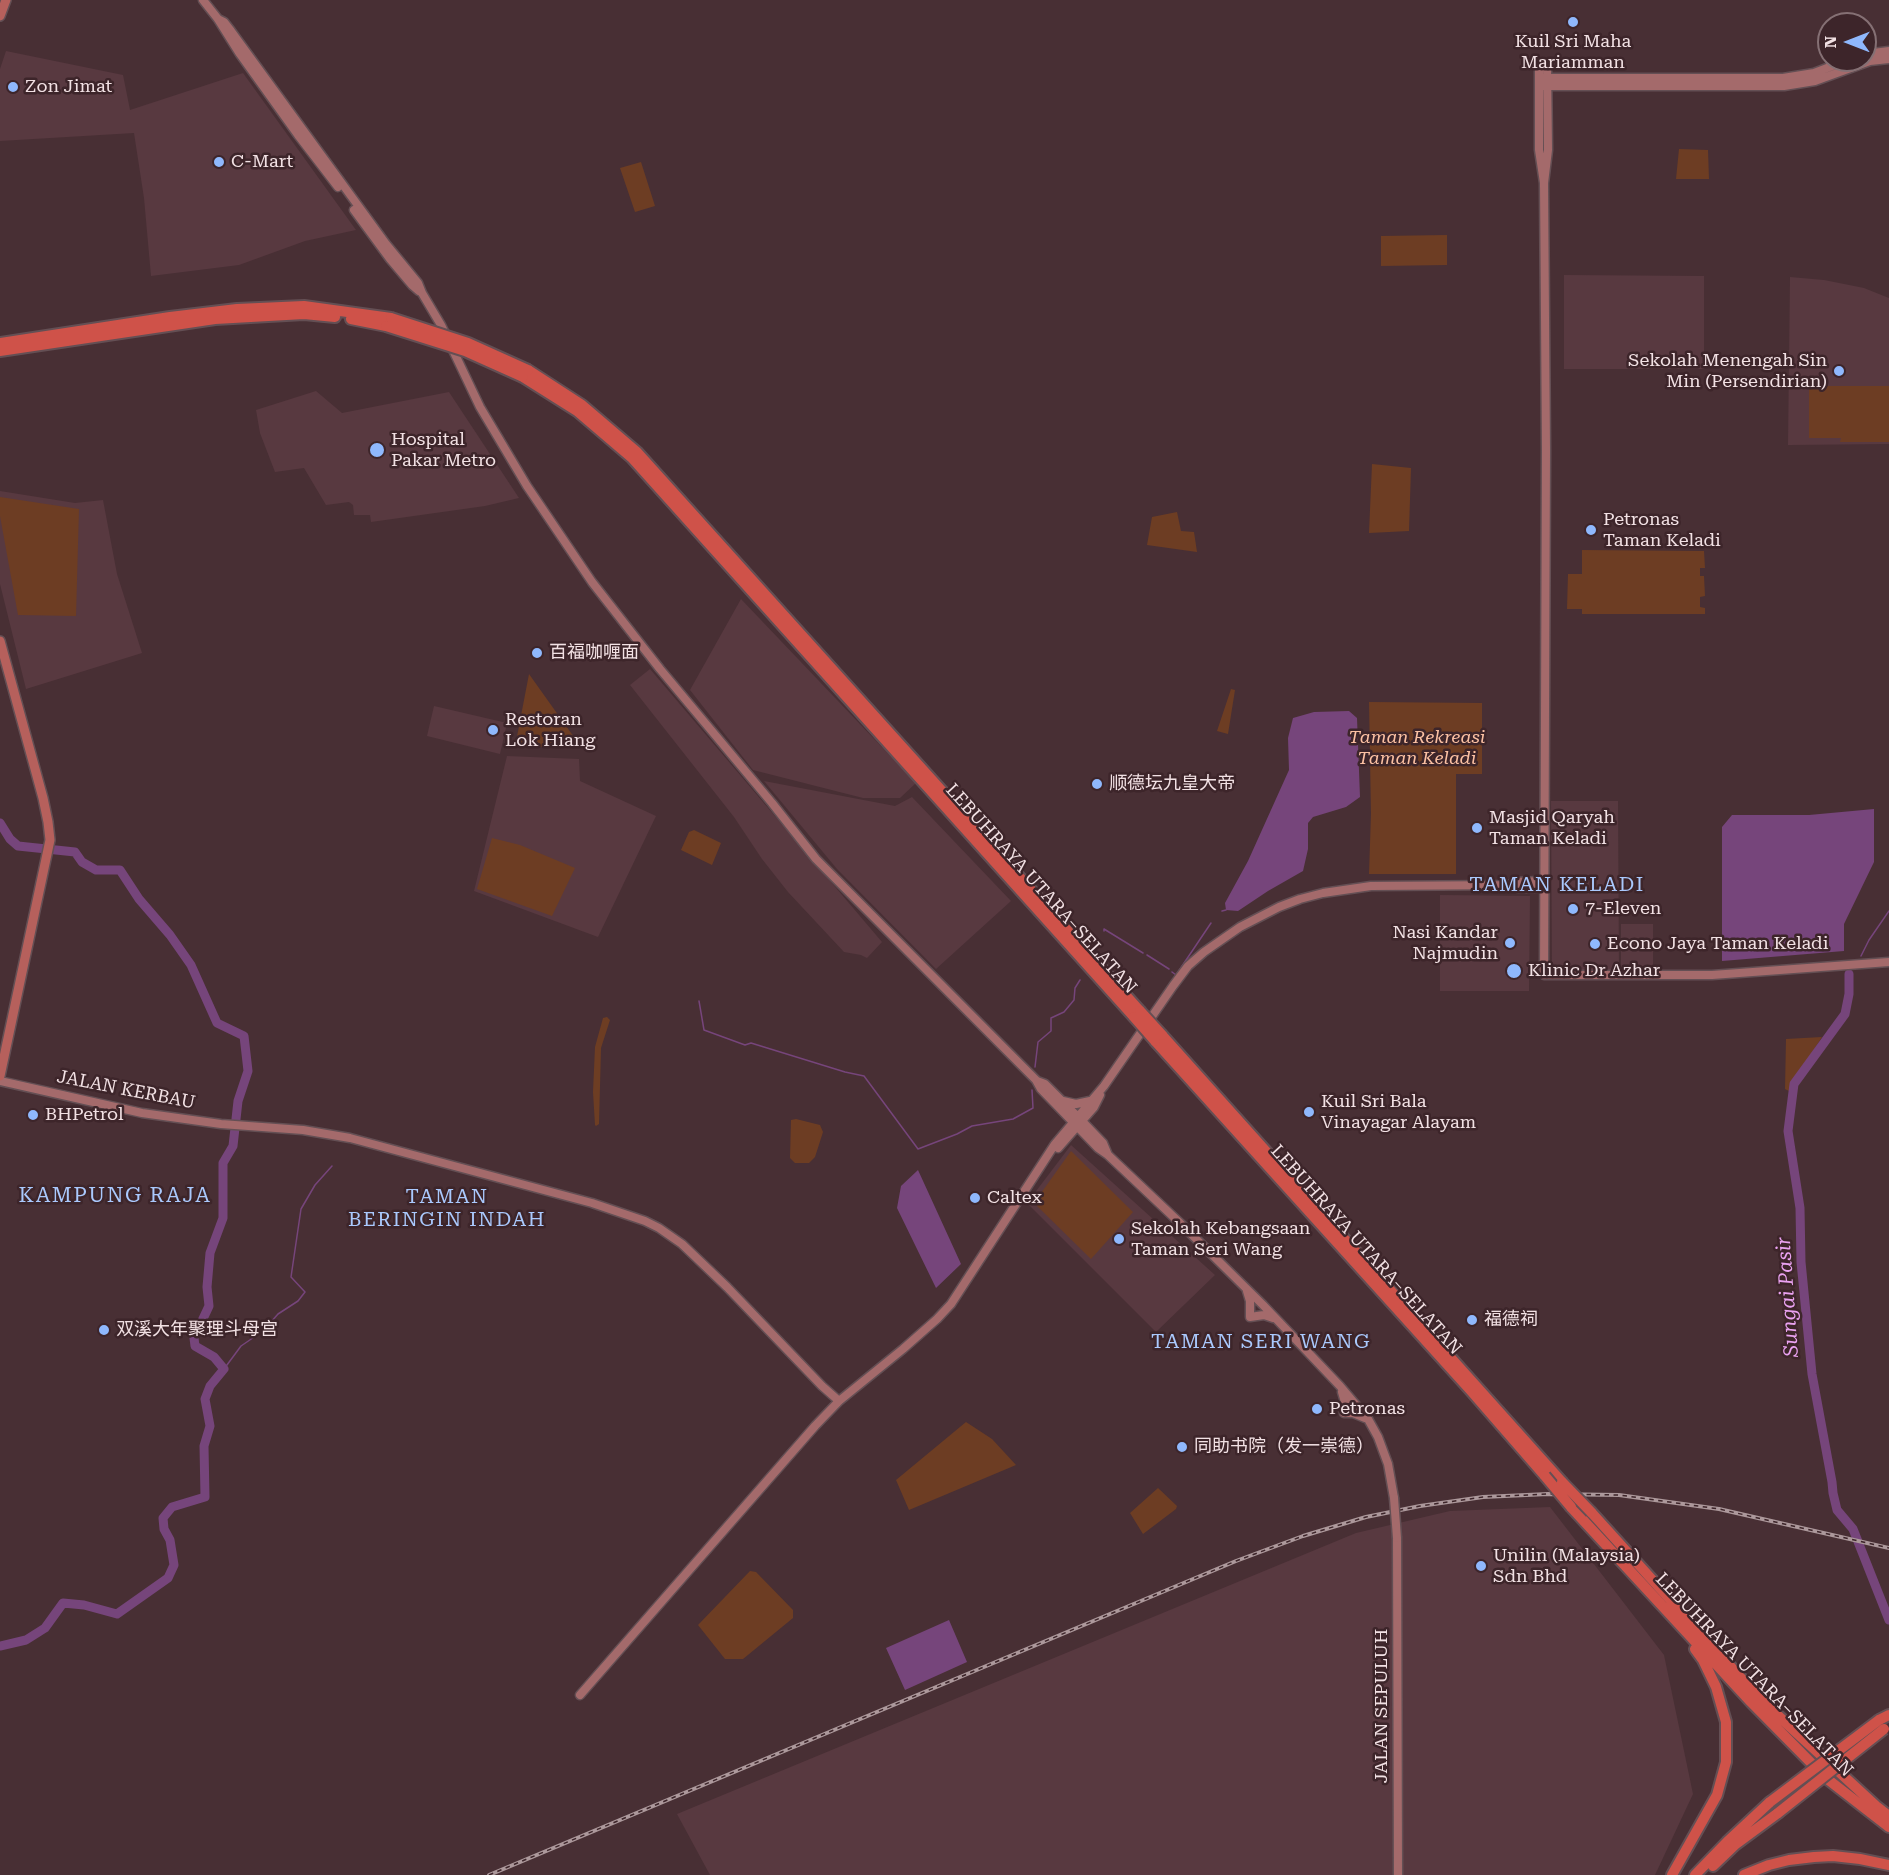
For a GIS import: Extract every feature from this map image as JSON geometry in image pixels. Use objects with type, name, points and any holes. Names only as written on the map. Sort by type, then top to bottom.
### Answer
[{"type":"highway","name":"LEBUHRAYA UTARA–SELATAN","points":[[0,342],[237,309],[304,306],[388,322],[526,374],[577,411],[632,458],[1760,1699],[1876,1806],[1889,1814]]},
{"type":"highway","name":"LEBUHRAYA UTARA–SELATAN","points":[[0,351],[215,319],[304,314],[388,322]]},
{"type":"highway","name":"LEBUHRAYA UTARA–SELATAN","points":[[1159,1038],[1575,1511],[1826,1779],[1889,1827]]},
{"type":"highway","points":[[1575,1511],[1703,1660],[1716,1687],[1725,1722],[1726,1762],[1717,1795],[1672,1875]]},
{"type":"highway","points":[[1703,1875],[1736,1844],[1778,1813],[1884,1725],[1889,1714]]},
{"type":"highway","points":[[1695,1875],[1770,1802],[1884,1725]]},
{"type":"highway","points":[[1744,1875],[1769,1865],[1814,1857],[1860,1858],[1889,1865]]},
{"type":"main road","points":[[0,16],[6,0]]},
{"type":"main road","points":[[0,641],[43,798],[50,840],[0,1076]]},
{"type":"street","name":"JALAN SEPULUH","points":[[203,0],[236,37],[305,139],[418,283],[480,407],[527,486],[592,582],[660,669],[772,802],[816,859],[1036,1080],[1045,1084],[1060,1104],[1091,1136],[1098,1148],[1108,1155],[1276,1319],[1368,1419],[1384,1450],[1394,1498],[1397,1538],[1398,1875]]},
{"type":"street","points":[[1544,85],[1784,86],[1815,81],[1870,61],[1889,59]]},
{"type":"street","points":[[1544,85],[1783,78],[1817,72]]},
{"type":"street","points":[[1544,85],[1539,150],[1544,183],[1546,462],[1544,975],[1712,975],[1889,962]]},
{"type":"street","points":[[580,1695],[815,1426],[839,1401],[903,1349],[951,1304],[1049,1156],[1092,1104],[1188,966],[1204,952],[1240,927],[1279,907],[1300,899],[1348,888],[1510,885],[1515,882],[1543,884]]},
{"type":"street","name":"JALAN KERBAU","points":[[0,1081],[142,1113],[247,1127],[303,1130],[350,1138],[592,1203],[645,1221],[682,1244],[839,1401]]},
{"type":"street","points":[[1063,1139],[1060,1104],[1092,1104]]},
{"type":"street","points":[[1063,1139],[1091,1136],[1092,1104]]},
{"type":"street","points":[[1247,1290],[1251,1305],[1250,1317],[1264,1315],[1276,1319]]},
{"type":"street","points":[[1340,1386],[1345,1402],[1344,1413],[1353,1413],[1368,1419]]},
{"type":"shaded area","points":[[6,51],[123,75],[130,110],[243,73],[356,230],[305,241],[239,265],[151,276],[144,198],[134,133],[0,141],[0,69]]},
{"type":"shaded area","points":[[1564,275],[1704,276],[1704,369],[1564,369]]},
{"type":"shaded area","name":"Sekolah Menengah Sin Min (Persendirian)","points":[[1790,277],[1824,280],[1864,288],[1889,298],[1889,444],[1788,445]]},
{"type":"shaded area","name":"Hospital Pakar Metro","points":[[316,391],[342,413],[449,392],[519,498],[485,506],[371,522],[370,515],[354,515],[353,505],[349,502],[326,505],[304,468],[275,472],[260,433],[256,410]]},
{"type":"shaded area","points":[[0,491],[75,503],[103,500],[117,574],[142,653],[26,689],[0,584]]},
{"type":"shaded area","points":[[741,599],[916,783],[900,798],[863,798],[753,770],[690,690]]},
{"type":"shaded area","points":[[650,669],[882,942],[867,958],[844,952],[788,892],[762,859],[734,817],[630,685]]},
{"type":"shaded area","points":[[434,706],[507,723],[500,754],[427,736]]},
{"type":"shaded area","points":[[1349,711],[1357,718],[1360,797],[1346,807],[1313,817],[1308,823],[1308,849],[1303,871],[1238,911],[1226,910],[1225,903],[1248,861],[1289,770],[1288,738],[1293,718],[1314,712]]},
{"type":"shaded area","points":[[507,756],[579,759],[580,781],[656,816],[598,937],[474,891]]},
{"type":"shaded area","points":[[764,781],[895,806],[912,797],[1011,901],[936,969],[837,869]]},
{"type":"shaded area","points":[[1551,801],[1618,801],[1619,976],[1552,976]]},
{"type":"shaded area","points":[[1874,809],[1874,862],[1844,924],[1844,951],[1722,961],[1722,827],[1732,815],[1809,815]]},
{"type":"shaded area","points":[[1440,895],[1530,896],[1529,991],[1440,991]]},
{"type":"shaded area","points":[[1621,924],[1653,924],[1653,967],[1621,967]]},
{"type":"shaded area","name":"Sekolah Kebangsaan Taman Seri Wang","points":[[1071,1145],[1215,1275],[1156,1332],[1027,1203]]},
{"type":"shaded area","points":[[918,1170],[961,1264],[936,1288],[897,1208],[901,1186]]},
{"type":"shaded area","points":[[1550,1507],[1664,1655],[1693,1794],[1655,1875],[710,1875],[677,1814],[1356,1533],[1450,1511]]},
{"type":"shaded area","points":[[949,1620],[967,1662],[905,1690],[886,1648]]},
{"type":"green space","points":[[1679,149],[1708,150],[1709,179],[1676,179]]},
{"type":"green space","points":[[641,162],[655,206],[635,212],[620,168]]},
{"type":"green space","points":[[1447,235],[1447,265],[1381,266],[1381,236]]},
{"type":"green space","points":[[1809,386],[1889,386],[1889,442],[1840,442],[1841,438],[1809,438]]},
{"type":"green space","points":[[1372,464],[1411,468],[1409,531],[1369,533]]},
{"type":"green space","points":[[0,497],[79,509],[76,616],[18,615],[0,516]]},
{"type":"green space","points":[[1177,512],[1181,531],[1194,532],[1197,552],[1147,545],[1152,517]]},
{"type":"green space","points":[[1582,550],[1704,551],[1705,568],[1700,568],[1700,576],[1704,576],[1705,596],[1700,597],[1700,607],[1705,608],[1705,614],[1582,614],[1582,609],[1567,609],[1568,574],[1582,574]]},
{"type":"green space","points":[[529,674],[581,747],[515,747]]},
{"type":"green space","points":[[1231,689],[1235,690],[1228,734],[1217,731]]},
{"type":"green space","name":"Taman Rekreasi Taman Keladi","points":[[1369,702],[1482,703],[1482,774],[1456,774],[1456,874],[1369,874],[1371,814]]},
{"type":"green space","points":[[694,830],[721,843],[712,865],[681,850],[689,832]]},
{"type":"green space","points":[[492,838],[520,845],[575,868],[552,916],[477,889]]},
{"type":"green space","points":[[607,1017],[610,1020],[601,1048],[599,1124],[596,1126],[593,1092],[595,1047],[603,1018]]},
{"type":"green space","points":[[1822,1037],[1792,1084],[1791,1092],[1785,1089],[1786,1039]]},
{"type":"green space","points":[[796,1119],[820,1125],[823,1132],[815,1157],[809,1163],[795,1163],[790,1158],[791,1120]]},
{"type":"green space","points":[[1071,1151],[1133,1212],[1091,1259],[1034,1203]]},
{"type":"green space","points":[[966,1422],[992,1439],[1016,1465],[909,1510],[896,1480]]},
{"type":"green space","points":[[1158,1488],[1177,1506],[1143,1534],[1130,1513]]},
{"type":"green space","points":[[750,1571],[756,1572],[793,1610],[793,1618],[743,1659],[725,1659],[698,1625]]},
{"type":"waterway","points":[[0,823],[10,839],[18,846],[75,852],[82,862],[96,870],[120,870],[139,899],[170,935],[191,965],[217,1023],[244,1036],[248,1071],[238,1101],[233,1146],[223,1163],[223,1218],[210,1253],[207,1287],[209,1306],[194,1338],[195,1346],[214,1357],[224,1369],[210,1386],[205,1399],[210,1426],[204,1446],[205,1497],[172,1507],[163,1518],[164,1529],[170,1540],[174,1565],[168,1578],[117,1614],[84,1605],[63,1603],[45,1628],[26,1640],[0,1646]]},
{"type":"waterway","points":[[1222,911],[1226,910]]},
{"type":"waterway","name":"Sungai Pasir","points":[[1861,956],[1889,911]]},
{"type":"waterway","points":[[1172,972],[1176,975],[1211,923]]},
{"type":"waterway","points":[[1104,931],[1104,929],[1143,953]]},
{"type":"waterway","points":[[1147,955],[1169,969]]},
{"type":"waterway","name":"Sungai Pasir","points":[[1849,974],[1849,994],[1845,1014],[1794,1084],[1788,1131],[1800,1208],[1801,1262],[1812,1374],[1833,1493],[1837,1510],[1853,1529],[1889,1620]]},
{"type":"waterway","points":[[1035,1067],[1038,1042],[1051,1031],[1051,1018],[1064,1012],[1074,1000],[1075,988],[1080,980]]},
{"type":"waterway","points":[[699,1001],[704,1030],[745,1045],[751,1043],[864,1076],[918,1149],[972,1126],[1013,1119],[1033,1108],[1032,1090]]},
{"type":"waterway","points":[[224,1369],[241,1346],[263,1331],[278,1314],[298,1301],[305,1292],[291,1277],[301,1209],[315,1185],[332,1166]]},
{"type":"railway","points":[[489,1875],[1236,1561],[1303,1536],[1366,1517],[1483,1497],[1548,1494],[1619,1495],[1719,1509],[1889,1548]]},
{"type":"place","name":"Kuil Sri Maha Mariamman","points":[[1573,22]]},
{"type":"place","name":"Zon Jimat","points":[[13,87]]},
{"type":"place","name":"C-Mart","points":[[219,162]]},
{"type":"place","name":"Sekolah Menengah Sin Min (Persendirian)","points":[[1839,371]]},
{"type":"place","name":"Hospital Pakar Metro","points":[[377,450]]},
{"type":"place","name":"Petronas Taman Keladi","points":[[1591,530]]},
{"type":"place","name":"百福咖喱面","points":[[537,653]]},
{"type":"place","name":"Restoran Lok Hiang","points":[[493,730]]},
{"type":"place","name":"顺德坛九皇大帝","points":[[1097,784]]},
{"type":"place","name":"Masjid Qaryah Taman Keladi","points":[[1477,828]]},
{"type":"place","name":"7-Eleven","points":[[1573,909]]},
{"type":"place","name":"Nasi Kandar Najmudin","points":[[1510,943]]},
{"type":"place","name":"Econo Jaya Taman Keladi","points":[[1595,944]]},
{"type":"place","name":"Klinic Dr Azhar","points":[[1514,971]]},
{"type":"place","name":"Kuil Sri Bala Vinayagar Alayam","points":[[1309,1112]]},
{"type":"place","name":"BHPetrol","points":[[33,1115]]},
{"type":"place","name":"Caltex","points":[[975,1198]]},
{"type":"place","name":"Sekolah Kebangsaan Taman Seri Wang","points":[[1119,1239]]},
{"type":"place","name":"福德祠","points":[[1472,1320]]},
{"type":"place","name":"双溪大年聚理斗母宫","points":[[104,1330]]},
{"type":"place","name":"Petronas","points":[[1317,1409]]},
{"type":"place","name":"同助书院（发一崇德）","points":[[1182,1447]]},
{"type":"place","name":"Unilin (Malaysia) Sdn Bhd","points":[[1481,1566]]},
{"type":"district","name":"TAMAN KELADI","points":[[1557,885]]},
{"type":"district","name":"KAMPUNG RAJA","points":[[115,1196]]},
{"type":"district","name":"TAMAN BERINGIN INDAH","points":[[447,1208]]},
{"type":"district","name":"TAMAN SERI WANG","points":[[1261,1342]]}]
